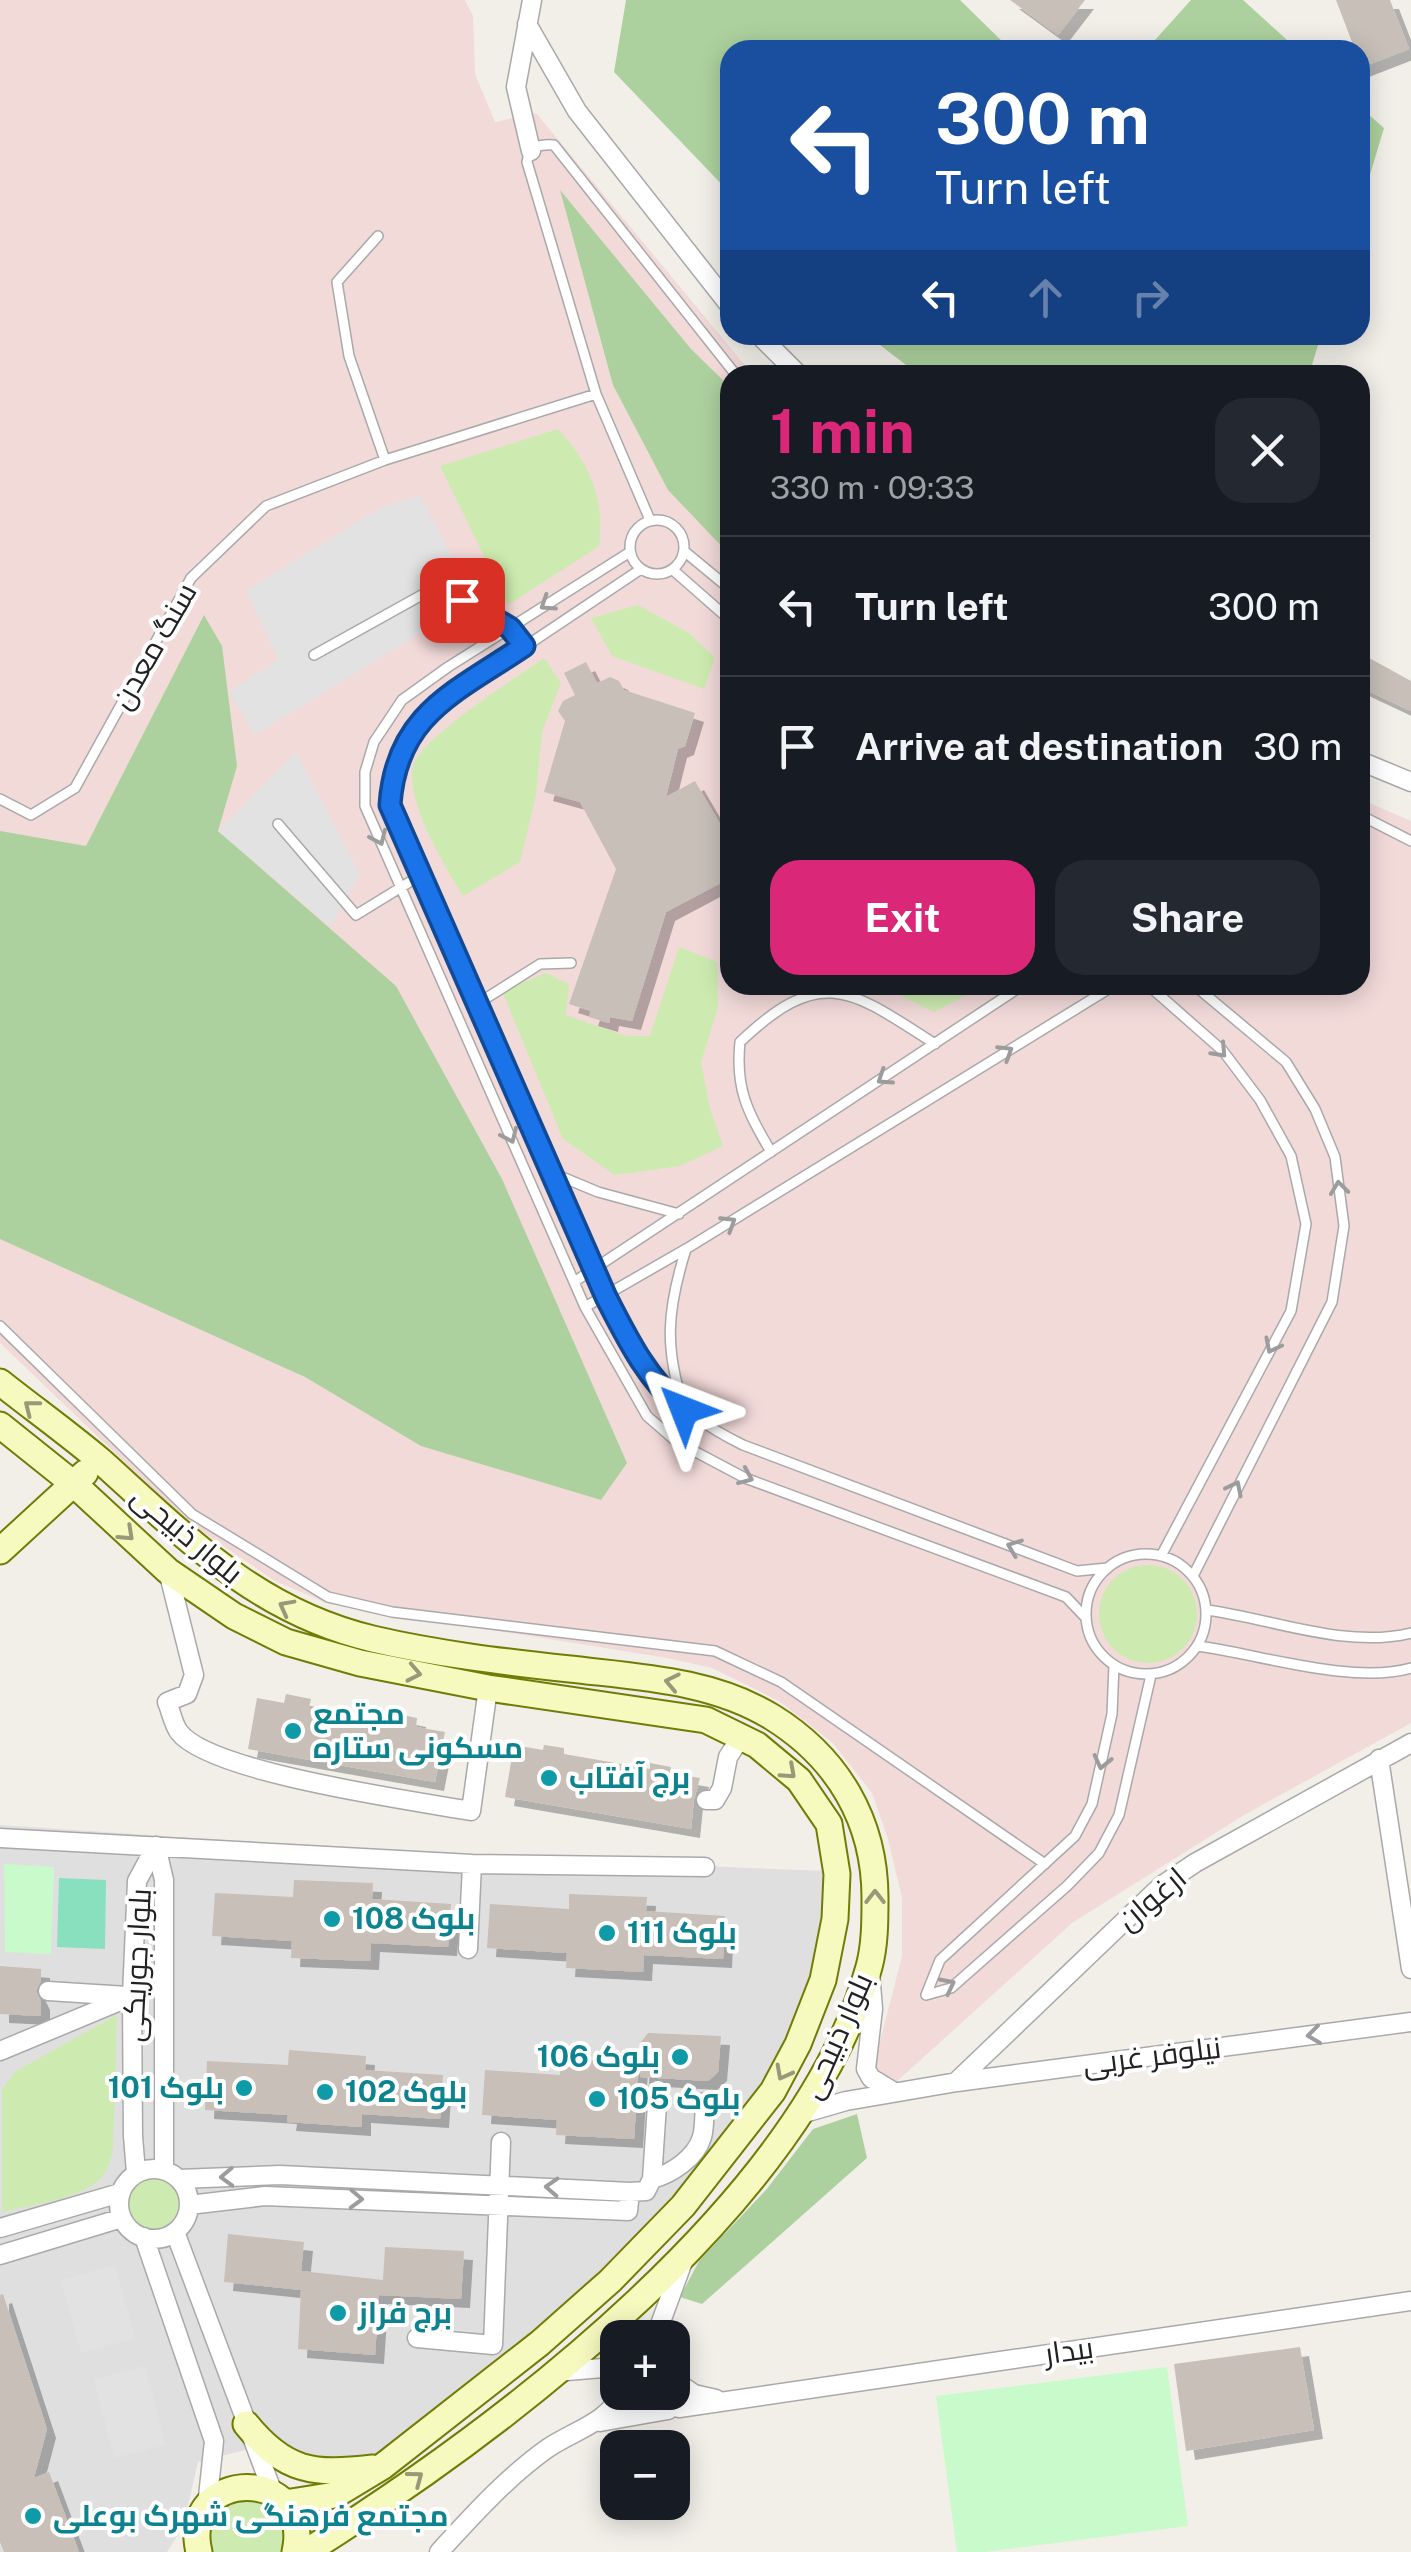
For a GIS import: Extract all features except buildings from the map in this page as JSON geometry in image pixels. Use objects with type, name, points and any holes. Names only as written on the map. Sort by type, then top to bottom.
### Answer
[{"type":"main road","name":"بلوار ذبیحی","points":[[0,1382],[98,1459],[190,1544],[244,1584],[296,1613],[372,1639],[514,1662],[658,1679],[717,1692],[772,1717],[818,1754],[842,1780],[857,1804],[875,1868],[875,1926],[869,1966],[833,2059],[802,2114],[686,2252],[594,2341],[378,2507],[306,2552]]},
{"type":"main road","name":"بلوار ذبیحی","points":[[0,1424],[168,1571],[234,1616],[286,1642],[360,1663],[488,1688],[706,1720],[757,1745],[799,1780],[829,1824],[835,1848],[834,1920],[822,1980],[798,2044],[773,2091],[683,2206],[610,2281],[540,2343],[382,2466],[335,2495],[279,2498],[245,2486],[217,2496],[207,2506]]},
{"type":"main road","points":[[0,1551],[98,1459]]},
{"type":"main road","points":[[246,2424],[267,2450],[284,2461],[328,2471],[382,2466]]},
{"type":"main road","points":[[279,2498],[296,2525],[295,2552]]},
{"type":"main road","points":[[197,2551],[200,2520],[207,2506]]},
{"type":"street","points":[[530,151],[516,87],[532,0]]},
{"type":"street","points":[[527,24],[577,111],[720,293]]},
{"type":"street","points":[[768,345],[789,365]]},
{"type":"street","points":[[510,628],[524,646]]},
{"type":"street","points":[[1370,765],[1411,782]]},
{"type":"street","points":[[168,1571],[194,1675],[187,1694],[168,1702],[179,1733],[211,1753],[309,1783],[471,1811],[488,1688]]},
{"type":"street","points":[[706,1800],[715,1800],[722,1788],[728,1757],[742,1737]]},
{"type":"street","name":"ارغوان","points":[[957,2082],[1161,1886],[1195,1863],[1411,1743]]},
{"type":"street","points":[[1380,1759],[1403,1860],[1411,1969]]},
{"type":"street","points":[[0,1838],[472,1864],[705,1866]]},
{"type":"street","name":"بلوار جوریکی","points":[[136,2173],[132,1996],[137,1882],[156,1846]]},
{"type":"street","name":"بلوار جوریکی","points":[[156,1846],[164,1880],[172,2174]]},
{"type":"street","points":[[468,1949],[472,1864]]},
{"type":"street","points":[[869,1966],[873,2008],[866,2069],[871,2078],[894,2092]]},
{"type":"street","points":[[48,1991],[132,1996]]},
{"type":"street","points":[[0,2051],[132,1996]]},
{"type":"street","name":"نیلوفر غربی","points":[[802,2114],[957,2082],[1411,2022]]},
{"type":"street","points":[[0,2228],[120,2193],[136,2173],[155,2168],[172,2174],[646,2191],[652,2179],[658,2090]]},
{"type":"street","points":[[652,2179],[671,2174],[702,2139],[705,2102]]},
{"type":"street","points":[[417,2338],[493,2345],[501,2142]]},
{"type":"street","points":[[120,2193],[122,2218],[127,2227],[144,2238],[160,2238],[175,2232],[189,2205],[185,2187],[172,2174]]},
{"type":"street","points":[[189,2205],[265,2196],[628,2212],[630,2192]]},
{"type":"street","points":[[0,2256],[122,2218]]},
{"type":"street","points":[[175,2232],[246,2424],[279,2498]]},
{"type":"street","points":[[144,2238],[214,2441],[207,2506]]},
{"type":"street","points":[[660,2320],[686,2252]]},
{"type":"street","name":"بیدار","points":[[690,2406],[1411,2301]]},
{"type":"street","points":[[554,2372],[600,2370]]},
{"type":"street","points":[[690,2391],[726,2401]]},
{"type":"street","points":[[439,2552],[496,2490],[550,2447],[610,2410]]},
{"type":"street","name":"بیدار","points":[[594,2423],[667,2410]]},
{"type":"lane","points":[[650,520],[596,394],[527,162],[530,151],[542,144],[554,145],[728,365]]},
{"type":"lane","points":[[378,236],[338,282],[349,356],[385,460]]},
{"type":"lane","name":"سنگ معدن","points":[[0,798],[31,815],[75,788],[190,578],[266,506],[385,460],[596,394]]},
{"type":"lane","points":[[650,520],[676,526],[684,550],[673,570],[657,575],[641,570],[630,552],[632,536],[650,520]]},
{"type":"lane","points":[[684,550],[720,581]]},
{"type":"lane","points":[[630,552],[402,700],[374,742],[364,772],[365,806],[585,1307],[636,1400],[655,1424],[677,1442],[745,1478],[1066,1596],[1086,1618]]},
{"type":"lane","points":[[641,570],[429,711],[401,750],[392,776],[390,805],[606,1297],[646,1371],[664,1394],[708,1428],[743,1446],[1077,1571],[1108,1568]]},
{"type":"lane","points":[[673,570],[720,611]]},
{"type":"lane","points":[[314,655],[438,586],[510,628]]},
{"type":"lane","points":[[1370,820],[1411,841]]},
{"type":"lane","points":[[278,824],[356,915],[421,875]]},
{"type":"lane","points":[[477,1004],[540,964],[571,963]]},
{"type":"lane","points":[[771,1152],[746,1108],[737,1073],[740,1042],[786,1004],[807,995]]},
{"type":"lane","points":[[817,995],[868,1001],[936,1044]]},
{"type":"lane","points":[[574,1282],[1008,995]]},
{"type":"lane","points":[[585,1307],[1098,995]]},
{"type":"lane","points":[[1159,995],[1223,1051],[1260,1100],[1291,1156],[1306,1224],[1290,1311],[1161,1556]]},
{"type":"lane","points":[[1193,1576],[1332,1302],[1344,1226],[1336,1157],[1315,1108],[1286,1062],[1206,995]]},
{"type":"lane","points":[[550,1172],[598,1192],[679,1214]]},
{"type":"lane","points":[[684,1410],[672,1372],[668,1335],[673,1290],[686,1249]]},
{"type":"lane","points":[[0,1326],[192,1514],[328,1596],[392,1612],[715,1651],[781,1682],[1045,1864]]},
{"type":"lane","points":[[1142,1554],[1161,1556],[1178,1563],[1193,1576],[1207,1610],[1205,1629],[1198,1646],[1169,1670],[1132,1673],[1114,1666],[1090,1637],[1087,1600],[1095,1582],[1124,1558],[1142,1554]]},
{"type":"lane","points":[[1207,1610],[1356,1638],[1411,1633]]},
{"type":"lane","points":[[1198,1646],[1368,1673],[1411,1668]]},
{"type":"lane","points":[[1114,1666],[1112,1714],[1092,1804],[1074,1836],[940,1960],[926,1995],[951,1988],[1098,1853],[1120,1815],[1151,1674]]},
{"type":"shaded area","points":[[0,0],[465,0],[473,16],[475,74],[495,122],[536,113],[720,335],[720,345],[728,345],[745,365],[720,365],[720,995],[1370,995],[1370,803],[1411,821],[1411,1723],[1244,1815],[1072,1923],[894,2084],[874,2065],[902,1956],[902,1898],[872,1793],[833,1743],[779,1701],[712,1668],[329,1604],[275,1581],[185,1520],[0,1343]]},
{"type":"shaded area","points":[[420,495],[474,600],[255,735],[229,692],[278,659],[246,591],[379,509]]},
{"type":"shaded area","points":[[296,752],[360,874],[331,927],[218,831]]},
{"type":"shaded area","points":[[0,1825],[473,1857],[826,1871],[823,1918],[803,2015],[737,2125],[640,2243],[576,2304],[369,2461],[295,2457],[276,2442],[198,2462],[183,2527],[167,2552],[0,2552]]},
{"type":"shaded area","points":[[115,2265],[135,2338],[81,2353],[61,2280]]},
{"type":"shaded area","points":[[145,2366],[165,2445],[114,2458],[94,2379]]},
{"type":"green space","points":[[626,0],[960,0],[1001,40],[720,40],[720,183],[614,72]]},
{"type":"green space","points":[[1191,0],[1243,0],[1287,40],[1155,40]]},
{"type":"green space","points":[[1370,116],[1384,128],[1370,175]]},
{"type":"green space","points":[[560,190],[691,349],[720,377],[720,545],[668,490],[613,385]]},
{"type":"green space","points":[[880,345],[1318,345],[1312,365],[906,365]]},
{"type":"green space","points":[[558,429],[579,455],[593,483],[600,513],[599,546],[508,605],[440,466]]},
{"type":"green space","points":[[638,605],[689,633],[715,658],[704,689],[612,656],[591,618]]},
{"type":"green space","points":[[204,615],[222,646],[237,766],[218,831],[396,986],[502,1179],[627,1463],[601,1500],[421,1446],[305,1377],[0,1239],[0,831],[86,846]]},
{"type":"green space","points":[[544,658],[561,683],[542,732],[536,795],[520,862],[463,896],[421,815],[412,780],[413,766],[451,724]]},
{"type":"green space","points":[[679,947],[717,962],[718,1008],[701,1062],[710,1109],[723,1146],[680,1166],[615,1175],[563,1139],[502,991],[546,973],[569,984],[566,1015],[626,1036],[650,1036]]},
{"type":"green space","points":[[899,995],[967,995],[934,1012]]},
{"type":"green space","points":[[1148,1565],[1167,1569],[1183,1579],[1193,1595],[1197,1614],[1193,1633],[1183,1649],[1167,1659],[1148,1663],[1129,1659],[1113,1649],[1103,1633],[1099,1614],[1103,1595],[1113,1579],[1129,1569]]},
{"type":"green space","points":[[4,1864],[54,1867],[51,1954],[5,1952]]},
{"type":"green space","points":[[59,1878],[106,1880],[105,1949],[57,1947]]},
{"type":"green space","points":[[117,2015],[113,2151],[105,2173],[92,2186],[68,2196],[2,2212],[2,2089],[16,2071]]},
{"type":"green space","points":[[857,2114],[867,2158],[702,2304],[680,2297],[699,2261],[766,2190],[813,2129]]},
{"type":"green space","points":[[154,2175],[174,2183],[182,2203],[174,2223],[154,2231],[134,2223],[126,2203],[134,2183]]},
{"type":"green space","points":[[1167,2367],[1188,2526],[985,2552],[957,2552],[936,2396]]},
{"type":"green space","points":[[245,2497],[279,2515],[285,2530],[285,2552],[212,2552],[210,2533],[215,2517],[227,2505]]},
{"type":"place","name":"مجتمع مسکونی ستاره","points":[[293,1731]]},
{"type":"place","name":"برج آفتاب","points":[[549,1778]]},
{"type":"place","name":"بلوک 108","points":[[332,1919]]},
{"type":"place","name":"بلوک 111","points":[[607,1933]]},
{"type":"place","name":"بلوک 106","points":[[680,2057]]},
{"type":"place","name":"بلوک 101","points":[[244,2088]]},
{"type":"place","name":"بلوک 102","points":[[325,2092]]},
{"type":"place","name":"بلوک 105","points":[[597,2099]]},
{"type":"place","name":"برج فراز","points":[[338,2313]]},
{"type":"place","name":"مجتمع فرهنگی شهرک بوعلی","points":[[33,2516]]},
{"type":"route","points":[[462,600],[510,628],[524,646],[429,711],[414,728],[392,776],[390,805],[606,1297],[646,1371],[664,1394],[684,1410]]}]
